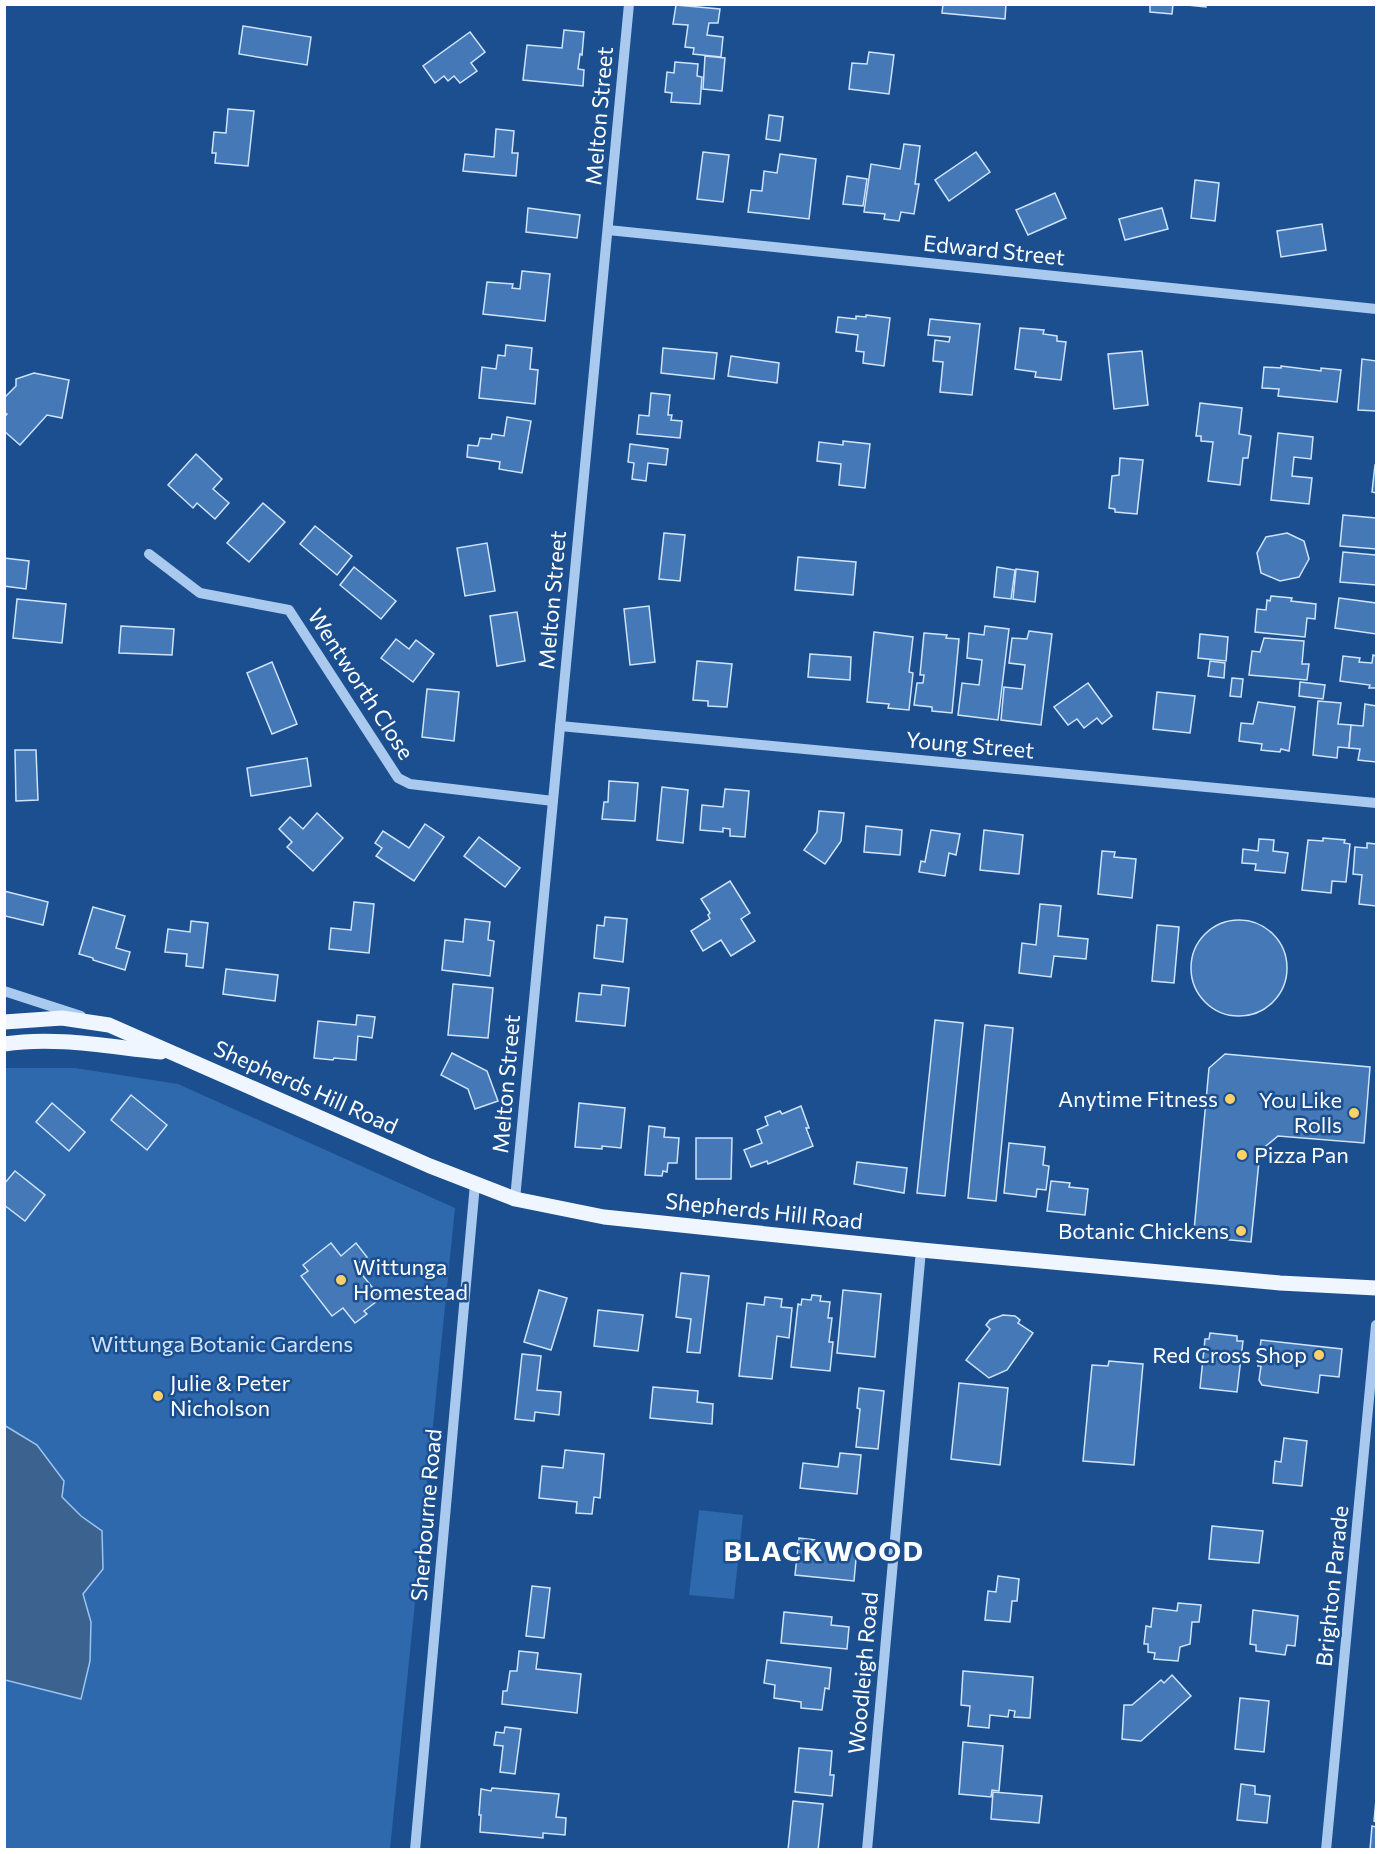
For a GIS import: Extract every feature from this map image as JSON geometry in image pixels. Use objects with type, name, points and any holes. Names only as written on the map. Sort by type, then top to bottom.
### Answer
[{"type":"main road","name":"Shepherds Hill Road","points":[[4,1022],[62,1018],[109,1025],[430,1166],[515,1199],[604,1216],[921,1250],[1280,1283],[1377,1288]]},
{"type":"main road","name":"Shepherds Hill Road","points":[[4,1044],[23,1041],[72,1041],[176,1054]]},
{"type":"street","name":"Melton Street","points":[[515,1199],[629,4]]},
{"type":"street","name":"Edward Street","points":[[608,230],[1377,309]]},
{"type":"street","name":"Wentworth Close","points":[[149,554],[200,593],[289,610],[398,778],[410,784],[553,801]]},
{"type":"street","name":"Young Street","points":[[560,726],[1377,803]]},
{"type":"street","points":[[4,991],[109,1025]]},
{"type":"street","name":"Sherbourne Road","points":[[415,1850],[475,1184]]},
{"type":"street","name":"Woodleigh Road","points":[[867,1850],[921,1250]]},
{"type":"street","name":"Brighton Parade","points":[[1326,1850],[1377,1325]]},
{"type":"green space","name":"Wittunga Botanic Gardens","points":[[4,1068],[75,1068],[178,1084],[455,1208],[390,1849],[5,1849]]},
{"type":"green space","points":[[699,1510],[743,1515],[734,1599],[689,1595]]},
{"type":"shaded area","points":[[4,1425],[37,1445],[64,1481],[62,1497],[81,1516],[102,1531],[103,1569],[83,1594],[91,1622],[90,1661],[81,1699],[5,1680]]},
{"type":"building","points":[[943,4],[1006,4],[1005,19],[942,13]]},
{"type":"building","points":[[1150,4],[1173,4],[1172,14],[1150,12]]},
{"type":"building","points":[[1177,4],[1206,4],[1206,7]]},
{"type":"building","points":[[676,5],[720,9],[718,23],[709,23],[707,35],[723,37],[721,57],[693,54],[694,48],[685,47],[688,25],[673,24]]},
{"type":"building","points":[[243,26],[311,37],[307,65],[239,54]]},
{"type":"building","points":[[564,30],[584,32],[578,69],[584,70],[583,86],[523,80],[527,45],[562,48]]},
{"type":"building","points":[[470,32],[485,52],[471,63],[477,71],[460,83],[454,76],[448,81],[444,76],[435,83],[423,66]]},
{"type":"building","points":[[869,52],[894,55],[889,94],[849,89],[852,63],[867,64]]},
{"type":"building","points":[[705,56],[725,58],[722,91],[703,89]]},
{"type":"building","points":[[675,62],[698,64],[697,76],[702,77],[700,104],[671,102],[672,93],[665,92],[667,72],[674,73]]},
{"type":"building","points":[[228,109],[254,111],[248,166],[215,163],[216,153],[212,153],[214,132],[226,133]]},
{"type":"building","points":[[769,115],[783,117],[780,141],[766,139]]},
{"type":"building","points":[[496,129],[514,131],[512,153],[518,153],[516,176],[463,171],[465,154],[494,157]]},
{"type":"building","points":[[904,144],[920,146],[915,184],[919,184],[914,214],[901,212],[899,221],[884,219],[885,214],[864,212],[871,164],[900,169]]},
{"type":"building","points":[[703,152],[729,155],[723,202],[697,199]]},
{"type":"building","points":[[976,152],[990,172],[949,201],[935,180]]},
{"type":"building","points":[[780,154],[816,159],[809,219],[748,212],[751,190],[762,191],[764,171],[777,173]]},
{"type":"building","points":[[847,176],[867,179],[863,206],[843,204]]},
{"type":"building","points":[[1195,180],[1219,183],[1215,221],[1191,218]]},
{"type":"building","points":[[1055,193],[1066,218],[1028,235],[1016,210]]},
{"type":"building","points":[[528,208],[580,215],[577,238],[526,232]]},
{"type":"building","points":[[1162,208],[1168,229],[1125,240],[1119,219]]},
{"type":"building","points":[[1322,224],[1326,250],[1281,257],[1277,231]]},
{"type":"building","points":[[522,271],[550,274],[545,321],[483,314],[487,282],[513,284],[512,288],[520,289]]},
{"type":"building","points":[[866,315],[890,318],[884,366],[863,363],[864,352],[856,351],[858,335],[836,332],[838,317],[856,319],[856,316],[866,317]]},
{"type":"building","points":[[930,319],[980,324],[972,395],[940,392],[943,362],[933,361],[935,340],[949,342],[950,337],[928,335]]},
{"type":"building","points":[[1020,328],[1044,330],[1043,334],[1057,336],[1057,341],[1066,342],[1061,380],[1035,377],[1036,372],[1015,369]]},
{"type":"building","points":[[506,345],[532,348],[530,369],[538,370],[535,404],[479,398],[482,367],[496,369],[498,355],[505,356]]},
{"type":"building","points":[[663,348],[717,353],[714,379],[661,373]]},
{"type":"building","points":[[1142,351],[1148,405],[1114,409],[1108,354]]},
{"type":"building","points":[[731,356],[779,363],[777,383],[728,376]]},
{"type":"building","points":[[1362,359],[1376,361],[1376,411],[1358,410]]},
{"type":"building","points":[[1281,366],[1321,371],[1321,368],[1341,370],[1337,402],[1278,396],[1279,389],[1262,388],[1264,367],[1281,368]]},
{"type":"building","points":[[34,373],[69,380],[62,418],[47,415],[20,445],[4,431],[4,417],[7,414],[4,412],[4,398],[16,386],[16,379]]},
{"type":"building","points":[[651,393],[670,395],[668,415],[672,415],[671,420],[682,421],[680,438],[637,434],[639,415],[649,416]]},
{"type":"building","points":[[1200,403],[1242,408],[1239,434],[1251,436],[1248,458],[1243,458],[1240,485],[1208,481],[1213,442],[1201,441],[1201,436],[1196,436]]},
{"type":"building","points":[[507,417],[531,421],[522,473],[499,469],[500,462],[467,457],[468,445],[478,446],[480,438],[491,439],[492,434],[504,436]]},
{"type":"building","points":[[1278,433],[1313,437],[1311,459],[1294,457],[1292,476],[1312,478],[1309,504],[1271,500]]},
{"type":"building","points":[[843,441],[870,444],[865,488],[839,485],[841,464],[817,461],[819,442],[843,445]]},
{"type":"building","points":[[630,444],[668,449],[666,465],[648,463],[646,481],[632,479],[634,463],[628,462]]},
{"type":"building","points":[[196,454],[222,479],[213,489],[229,503],[215,519],[197,503],[193,508],[168,485]]},
{"type":"building","points":[[1120,458],[1143,460],[1137,514],[1115,512],[1115,509],[1109,508],[1112,476],[1119,475]]},
{"type":"building","points":[[1376,465],[1376,493],[1372,492]]},
{"type":"building","points":[[263,503],[285,522],[249,562],[227,543]]},
{"type":"building","points":[[1343,515],[1376,518],[1376,549],[1340,546]]},
{"type":"building","points":[[315,526],[352,556],[337,575],[300,544]]},
{"type":"building","points":[[664,533],[685,535],[680,581],[659,579]]},
{"type":"building","points":[[1287,533],[1304,541],[1309,559],[1299,577],[1280,581],[1261,573],[1257,553],[1266,537]]},
{"type":"building","points":[[487,543],[495,591],[465,596],[457,548]]},
{"type":"building","points":[[1343,552],[1375,555],[1376,553],[1376,585],[1340,582]]},
{"type":"building","points":[[798,557],[856,562],[853,595],[795,590]]},
{"type":"building","points":[[4,558],[29,561],[26,589],[4,586]]},
{"type":"building","points":[[354,567],[396,601],[381,619],[340,585]]},
{"type":"building","points":[[997,567],[1015,570],[1011,599],[994,597]]},
{"type":"building","points":[[1016,569],[1038,572],[1035,602],[1013,599]]},
{"type":"building","points":[[1271,596],[1316,604],[1315,619],[1307,618],[1305,637],[1255,632],[1257,609],[1266,610],[1267,600],[1270,601]]},
{"type":"building","points":[[1339,598],[1376,603],[1376,634],[1335,628]]},
{"type":"building","points":[[17,599],[66,604],[62,643],[13,638]]},
{"type":"building","points":[[649,606],[655,662],[630,665],[624,609]]},
{"type":"building","points":[[517,612],[525,661],[497,666],[490,616]]},
{"type":"building","points":[[121,626],[174,629],[172,655],[119,653]]},
{"type":"building","points":[[985,626],[1009,629],[998,720],[958,715],[962,683],[979,685],[982,660],[967,658],[969,633],[984,635]]},
{"type":"building","points":[[1029,631],[1052,634],[1041,725],[1001,720],[1004,687],[1022,689],[1025,665],[1009,663],[1012,638],[1027,639]]},
{"type":"building","points":[[874,632],[913,637],[909,672],[913,673],[909,710],[888,708],[889,704],[867,702]]},
{"type":"building","points":[[924,633],[947,635],[946,638],[959,639],[952,713],[932,711],[932,707],[914,705],[917,683],[923,683],[924,675],[920,675]]},
{"type":"building","points":[[1200,634],[1228,637],[1226,661],[1198,658]]},
{"type":"building","points":[[1264,638],[1304,641],[1302,664],[1309,664],[1307,680],[1249,675],[1252,651],[1260,652]]},
{"type":"building","points":[[396,639],[409,649],[416,640],[434,654],[413,682],[381,658]]},
{"type":"building","points":[[810,654],[851,657],[850,680],[808,677]]},
{"type":"building","points":[[1373,655],[1376,656],[1376,688],[1340,681],[1343,656],[1360,658],[1359,662],[1372,663]]},
{"type":"building","points":[[697,661],[732,664],[727,707],[708,706],[708,701],[693,700]]},
{"type":"building","points":[[1210,661],[1225,663],[1224,678],[1208,676]]},
{"type":"building","points":[[272,662],[297,724],[272,734],[247,673]]},
{"type":"building","points":[[1232,678],[1243,679],[1241,697],[1230,696]]},
{"type":"building","points":[[1300,682],[1325,685],[1323,699],[1299,696]]},
{"type":"building","points":[[1088,683],[1112,716],[1102,724],[1097,718],[1084,728],[1077,719],[1068,725],[1054,707]]},
{"type":"building","points":[[427,689],[459,692],[454,741],[422,737]]},
{"type":"building","points":[[1157,692],[1195,696],[1190,733],[1153,729]]},
{"type":"building","points":[[1318,701],[1341,703],[1338,724],[1351,725],[1349,748],[1338,747],[1337,758],[1313,755]]},
{"type":"building","points":[[1258,702],[1295,707],[1289,751],[1261,750],[1262,744],[1239,741],[1241,723],[1253,724]]},
{"type":"building","points":[[1365,704],[1376,706],[1376,762],[1358,760],[1360,749],[1349,748],[1351,725],[1363,726]]},
{"type":"building","points":[[15,750],[36,750],[38,800],[16,801]]},
{"type":"building","points":[[307,758],[311,786],[251,796],[247,768]]},
{"type":"building","points":[[609,781],[638,783],[635,821],[602,819],[604,802],[608,802]]},
{"type":"building","points":[[662,787],[688,790],[683,843],[657,840]]},
{"type":"building","points":[[725,789],[749,791],[745,837],[730,836],[730,829],[723,828],[723,832],[700,830],[702,805],[723,807]]},
{"type":"building","points":[[819,811],[844,813],[841,841],[825,864],[804,850],[817,832]]},
{"type":"building","points":[[317,813],[343,838],[313,871],[287,847],[292,842],[279,829],[290,817],[303,829]]},
{"type":"building","points":[[425,824],[444,837],[414,881],[376,856],[382,848],[375,843],[383,831],[409,848]]},
{"type":"building","points":[[866,826],[902,830],[900,855],[864,852]]},
{"type":"building","points":[[931,830],[960,834],[956,855],[949,853],[945,876],[919,872],[921,861],[925,862]]},
{"type":"building","points":[[984,830],[1023,835],[1019,874],[980,870]]},
{"type":"building","points":[[479,837],[520,868],[505,887],[464,856]]},
{"type":"building","points":[[1323,838],[1345,840],[1344,843],[1350,844],[1346,882],[1332,881],[1331,893],[1302,890],[1308,840],[1323,841]]},
{"type":"building","points":[[1259,839],[1274,840],[1273,851],[1288,853],[1285,873],[1255,870],[1256,864],[1242,863],[1243,849],[1258,851]]},
{"type":"building","points":[[1367,843],[1376,844],[1376,906],[1359,904],[1362,875],[1353,874],[1355,847],[1367,848]]},
{"type":"building","points":[[1102,851],[1115,852],[1114,857],[1136,859],[1132,898],[1098,894]]},
{"type":"building","points":[[730,881],[750,913],[741,919],[755,941],[731,956],[721,940],[703,951],[691,931],[710,919],[708,915],[710,913],[701,899]]},
{"type":"building","points":[[4,891],[48,902],[43,925],[5,916]]},
{"type":"building","points":[[354,902],[374,904],[369,953],[329,949],[331,928],[351,930]]},
{"type":"building","points":[[1040,904],[1061,906],[1058,936],[1088,939],[1086,959],[1054,956],[1051,977],[1019,973],[1022,943],[1036,945]]},
{"type":"building","points":[[93,907],[125,916],[116,948],[130,952],[125,970],[79,954]]},
{"type":"building","points":[[605,917],[627,919],[623,962],[594,958],[597,925],[604,926]]},
{"type":"building","points":[[465,919],[490,922],[488,940],[494,941],[490,976],[442,970],[445,940],[463,942]]},
{"type":"building","points":[[1239,920],[1257,923],[1273,934],[1284,950],[1287,968],[1284,986],[1273,1002],[1257,1013],[1239,1016],[1221,1013],[1205,1002],[1194,986],[1191,968],[1194,950],[1205,934],[1221,923]]},
{"type":"building","points":[[191,921],[208,923],[203,968],[186,966],[187,954],[165,952],[168,929],[190,932]]},
{"type":"building","points":[[1157,925],[1179,927],[1174,983],[1152,981]]},
{"type":"building","points":[[226,969],[278,975],[275,1001],[223,994]]},
{"type":"building","points":[[453,984],[493,988],[488,1038],[448,1035]]},
{"type":"building","points":[[602,985],[629,988],[625,1026],[576,1021],[579,993],[601,995]]},
{"type":"building","points":[[357,1015],[375,1017],[372,1038],[358,1036],[356,1060],[314,1058],[318,1021],[356,1025]]},
{"type":"building","points":[[935,1020],[963,1023],[945,1196],[917,1193]]},
{"type":"building","points":[[985,1025],[1013,1028],[996,1201],[968,1198]]},
{"type":"building","points":[[452,1053],[487,1071],[498,1101],[475,1109],[468,1089],[441,1075]]},
{"type":"building","points":[[1225,1054],[1370,1067],[1364,1143],[1278,1136],[1260,1151],[1251,1242],[1210,1238],[1207,1232],[1194,1231],[1209,1068]]},
{"type":"building","points":[[131,1095],[167,1125],[147,1150],[111,1120]]},
{"type":"building","points":[[52,1103],[85,1132],[69,1151],[36,1122]]},
{"type":"building","points":[[579,1103],[625,1108],[621,1148],[575,1147]]},
{"type":"building","points":[[801,1106],[813,1146],[768,1164],[767,1161],[751,1167],[744,1150],[762,1143],[757,1130],[768,1125],[765,1117],[780,1111],[782,1114]]},
{"type":"building","points":[[649,1126],[665,1128],[664,1137],[679,1138],[677,1163],[668,1163],[667,1172],[663,1171],[662,1176],[645,1175]]},
{"type":"building","points":[[696,1138],[732,1138],[731,1179],[696,1179]]},
{"type":"building","points":[[1009,1143],[1045,1147],[1043,1165],[1049,1166],[1046,1190],[1037,1189],[1036,1197],[1004,1193]]},
{"type":"building","points":[[857,1162],[907,1168],[904,1193],[854,1184]]},
{"type":"building","points":[[15,1171],[45,1195],[25,1221],[4,1205],[4,1184]]},
{"type":"building","points":[[1051,1181],[1070,1183],[1069,1187],[1088,1189],[1085,1215],[1047,1211]]},
{"type":"building","points":[[331,1243],[341,1256],[356,1243],[367,1257],[355,1266],[381,1298],[364,1311],[367,1314],[355,1323],[343,1308],[332,1316],[301,1276],[308,1271],[303,1265]]},
{"type":"building","points":[[681,1273],[709,1276],[700,1353],[687,1352],[691,1319],[676,1317]]},
{"type":"building","points":[[539,1290],[567,1298],[551,1350],[524,1342]]},
{"type":"building","points":[[843,1290],[881,1294],[875,1357],[837,1353]]},
{"type":"building","points":[[812,1295],[821,1296],[820,1301],[830,1302],[828,1318],[832,1318],[829,1342],[833,1342],[830,1371],[791,1367],[798,1304],[801,1305],[802,1299],[811,1300]]},
{"type":"building","points":[[765,1297],[782,1299],[781,1307],[792,1308],[789,1338],[777,1336],[772,1379],[739,1376],[747,1303],[764,1305]]},
{"type":"building","points":[[598,1310],[643,1315],[638,1351],[594,1346]]},
{"type":"building","points":[[1003,1315],[1015,1316],[1020,1320],[1018,1323],[1033,1333],[1007,1370],[989,1378],[966,1360],[990,1329],[986,1325],[990,1320]]},
{"type":"building","points":[[1210,1333],[1237,1336],[1237,1341],[1243,1341],[1237,1392],[1200,1388],[1205,1339],[1209,1339]]},
{"type":"building","points":[[1261,1340],[1342,1349],[1339,1377],[1320,1375],[1318,1393],[1262,1385],[1259,1380],[1261,1366],[1258,1366]]},
{"type":"building","points":[[522,1354],[541,1356],[537,1390],[561,1392],[559,1415],[535,1412],[534,1421],[515,1419]]},
{"type":"building","points":[[1109,1361],[1143,1364],[1134,1465],[1083,1461],[1092,1365],[1108,1366]]},
{"type":"building","points":[[959,1383],[1008,1388],[1000,1465],[951,1459]]},
{"type":"building","points":[[653,1387],[698,1391],[697,1402],[713,1404],[712,1424],[650,1418]]},
{"type":"building","points":[[859,1388],[884,1391],[878,1449],[856,1447],[860,1409],[857,1408]]},
{"type":"building","points":[[1284,1438],[1307,1441],[1302,1486],[1273,1483],[1275,1461],[1281,1462]]},
{"type":"building","points":[[565,1450],[604,1454],[600,1498],[594,1497],[592,1514],[576,1513],[577,1502],[539,1498],[542,1466],[563,1468]]},
{"type":"building","points":[[840,1453],[861,1455],[857,1494],[800,1488],[803,1463],[838,1467]]},
{"type":"building","points":[[1212,1526],[1263,1531],[1259,1563],[1209,1559]]},
{"type":"building","points":[[799,1538],[815,1540],[815,1543],[857,1548],[854,1581],[795,1575]]},
{"type":"building","points":[[998,1576],[1019,1579],[1017,1601],[1012,1601],[1010,1622],[985,1620],[988,1591],[996,1592]]},
{"type":"building","points":[[532,1586],[550,1588],[544,1638],[526,1636]]},
{"type":"building","points":[[1178,1603],[1201,1605],[1199,1622],[1192,1622],[1190,1644],[1180,1647],[1178,1661],[1154,1659],[1155,1653],[1148,1652],[1148,1644],[1144,1644],[1146,1626],[1151,1627],[1153,1608],[1177,1611]]},
{"type":"building","points":[[1253,1610],[1298,1616],[1295,1646],[1287,1645],[1285,1655],[1256,1651],[1256,1645],[1250,1644]]},
{"type":"building","points":[[784,1612],[832,1617],[831,1625],[849,1627],[847,1649],[781,1643]]},
{"type":"building","points":[[519,1651],[538,1653],[536,1669],[581,1674],[577,1713],[502,1704],[503,1691],[507,1691],[510,1671],[517,1671]]},
{"type":"building","points":[[767,1660],[831,1668],[829,1689],[825,1688],[822,1710],[801,1708],[801,1702],[774,1698],[775,1685],[764,1683]]},
{"type":"building","points":[[963,1671],[1033,1677],[1030,1718],[1014,1717],[1015,1711],[1009,1710],[1008,1717],[990,1715],[989,1728],[968,1726],[970,1706],[961,1705]]},
{"type":"building","points":[[1172,1675],[1191,1696],[1141,1741],[1122,1739],[1124,1705],[1132,1705],[1161,1680],[1164,1683]]},
{"type":"building","points":[[1240,1698],[1269,1701],[1264,1752],[1235,1749]]},
{"type":"building","points":[[505,1727],[521,1729],[515,1774],[500,1772],[503,1746],[494,1745],[496,1732],[504,1733]]},
{"type":"building","points":[[963,1742],[1003,1746],[999,1791],[992,1790],[991,1797],[959,1794]]},
{"type":"building","points":[[799,1748],[832,1751],[830,1775],[834,1775],[832,1796],[795,1792]]},
{"type":"building","points":[[1241,1784],[1255,1786],[1255,1794],[1270,1796],[1267,1823],[1237,1820]]},
{"type":"building","points":[[492,1788],[559,1794],[556,1817],[566,1818],[565,1835],[543,1833],[543,1838],[480,1832],[481,1789],[491,1791]]},
{"type":"building","points":[[993,1792],[1042,1796],[1039,1823],[991,1819]]},
{"type":"building","points":[[793,1801],[823,1804],[818,1850],[788,1850]]},
{"type":"building","points":[[1372,1826],[1376,1827],[1376,1850],[1370,1850]]},
{"type":"place","name":"Anytime Fitness","points":[[1230,1099]]},
{"type":"place","name":"You Like Rolls","points":[[1354,1113]]},
{"type":"place","name":"Pizza Pan","points":[[1242,1155]]},
{"type":"place","name":"Botanic Chickens","points":[[1241,1231]]},
{"type":"place","name":"Wittunga Homestead","points":[[341,1280]]},
{"type":"place","name":"Red Cross Shop","points":[[1319,1355]]},
{"type":"place","name":"Julie & Peter Nicholson","points":[[158,1396]]},
{"type":"district","name":"BLACKWOOD","points":[[824,1551]]}]
